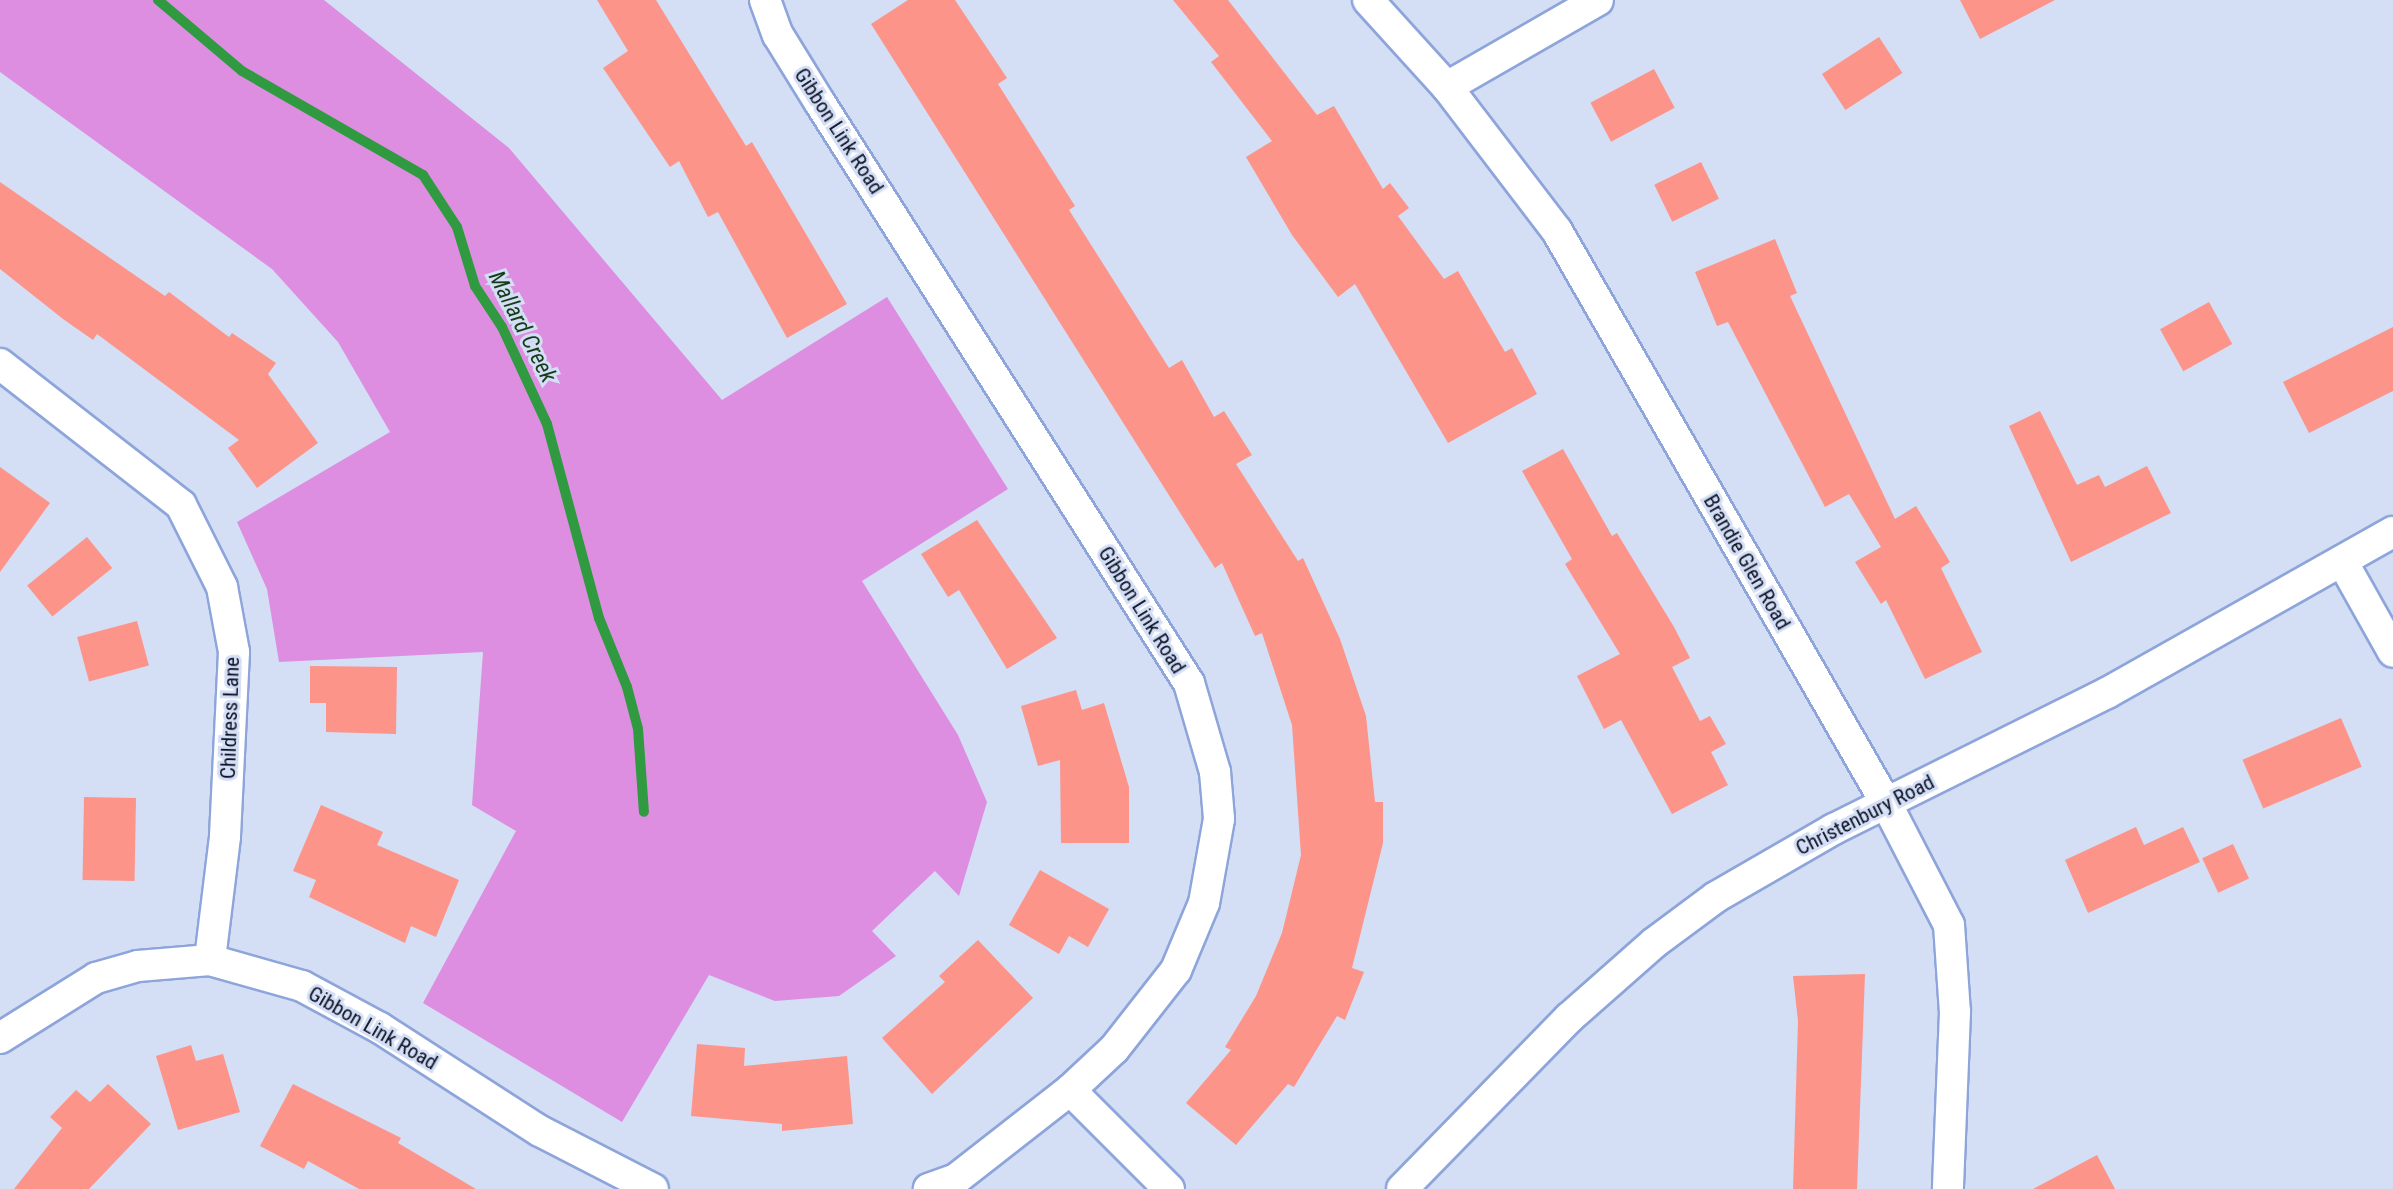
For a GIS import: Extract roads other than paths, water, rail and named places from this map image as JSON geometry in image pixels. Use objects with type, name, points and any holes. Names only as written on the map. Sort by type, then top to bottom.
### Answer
[{"type":"street","name":"Gibbon Link Road","points":[[765,0],[778,35],[820,103],[1189,683],[1215,772],[1219,819],[1204,903],[1176,970],[1114,1049],[1070,1090],[956,1179],[929,1189]]},
{"type":"street","name":"Brandie Glen Road","points":[[1368,0],[1447,87],[1557,231],[1886,803],[1949,925],[1955,1012],[1948,1189]]},
{"type":"street","points":[[1447,87],[1598,0]]},
{"type":"street","name":"Childress Lane","points":[[0,364],[181,505],[222,587],[234,652],[225,837],[210,960]]},
{"type":"street","name":"Christenbury Road","points":[[1402,1189],[1569,1018],[1654,943],[1716,897],[1886,803],[2108,693],[2393,532]]},
{"type":"street","points":[[2342,561],[2393,652]]},
{"type":"street","name":"Gibbon Link Road","points":[[2,1031],[96,978],[138,965],[210,960],[302,986],[380,1028],[540,1131],[653,1189]]},
{"type":"street","points":[[1070,1090],[1169,1189]]},
{"type":"waterway","name":"Mallard Creek","points":[[158,0],[242,71],[423,175],[457,227],[475,286],[502,327],[547,424],[599,618],[627,687],[638,729],[644,812]]}]
